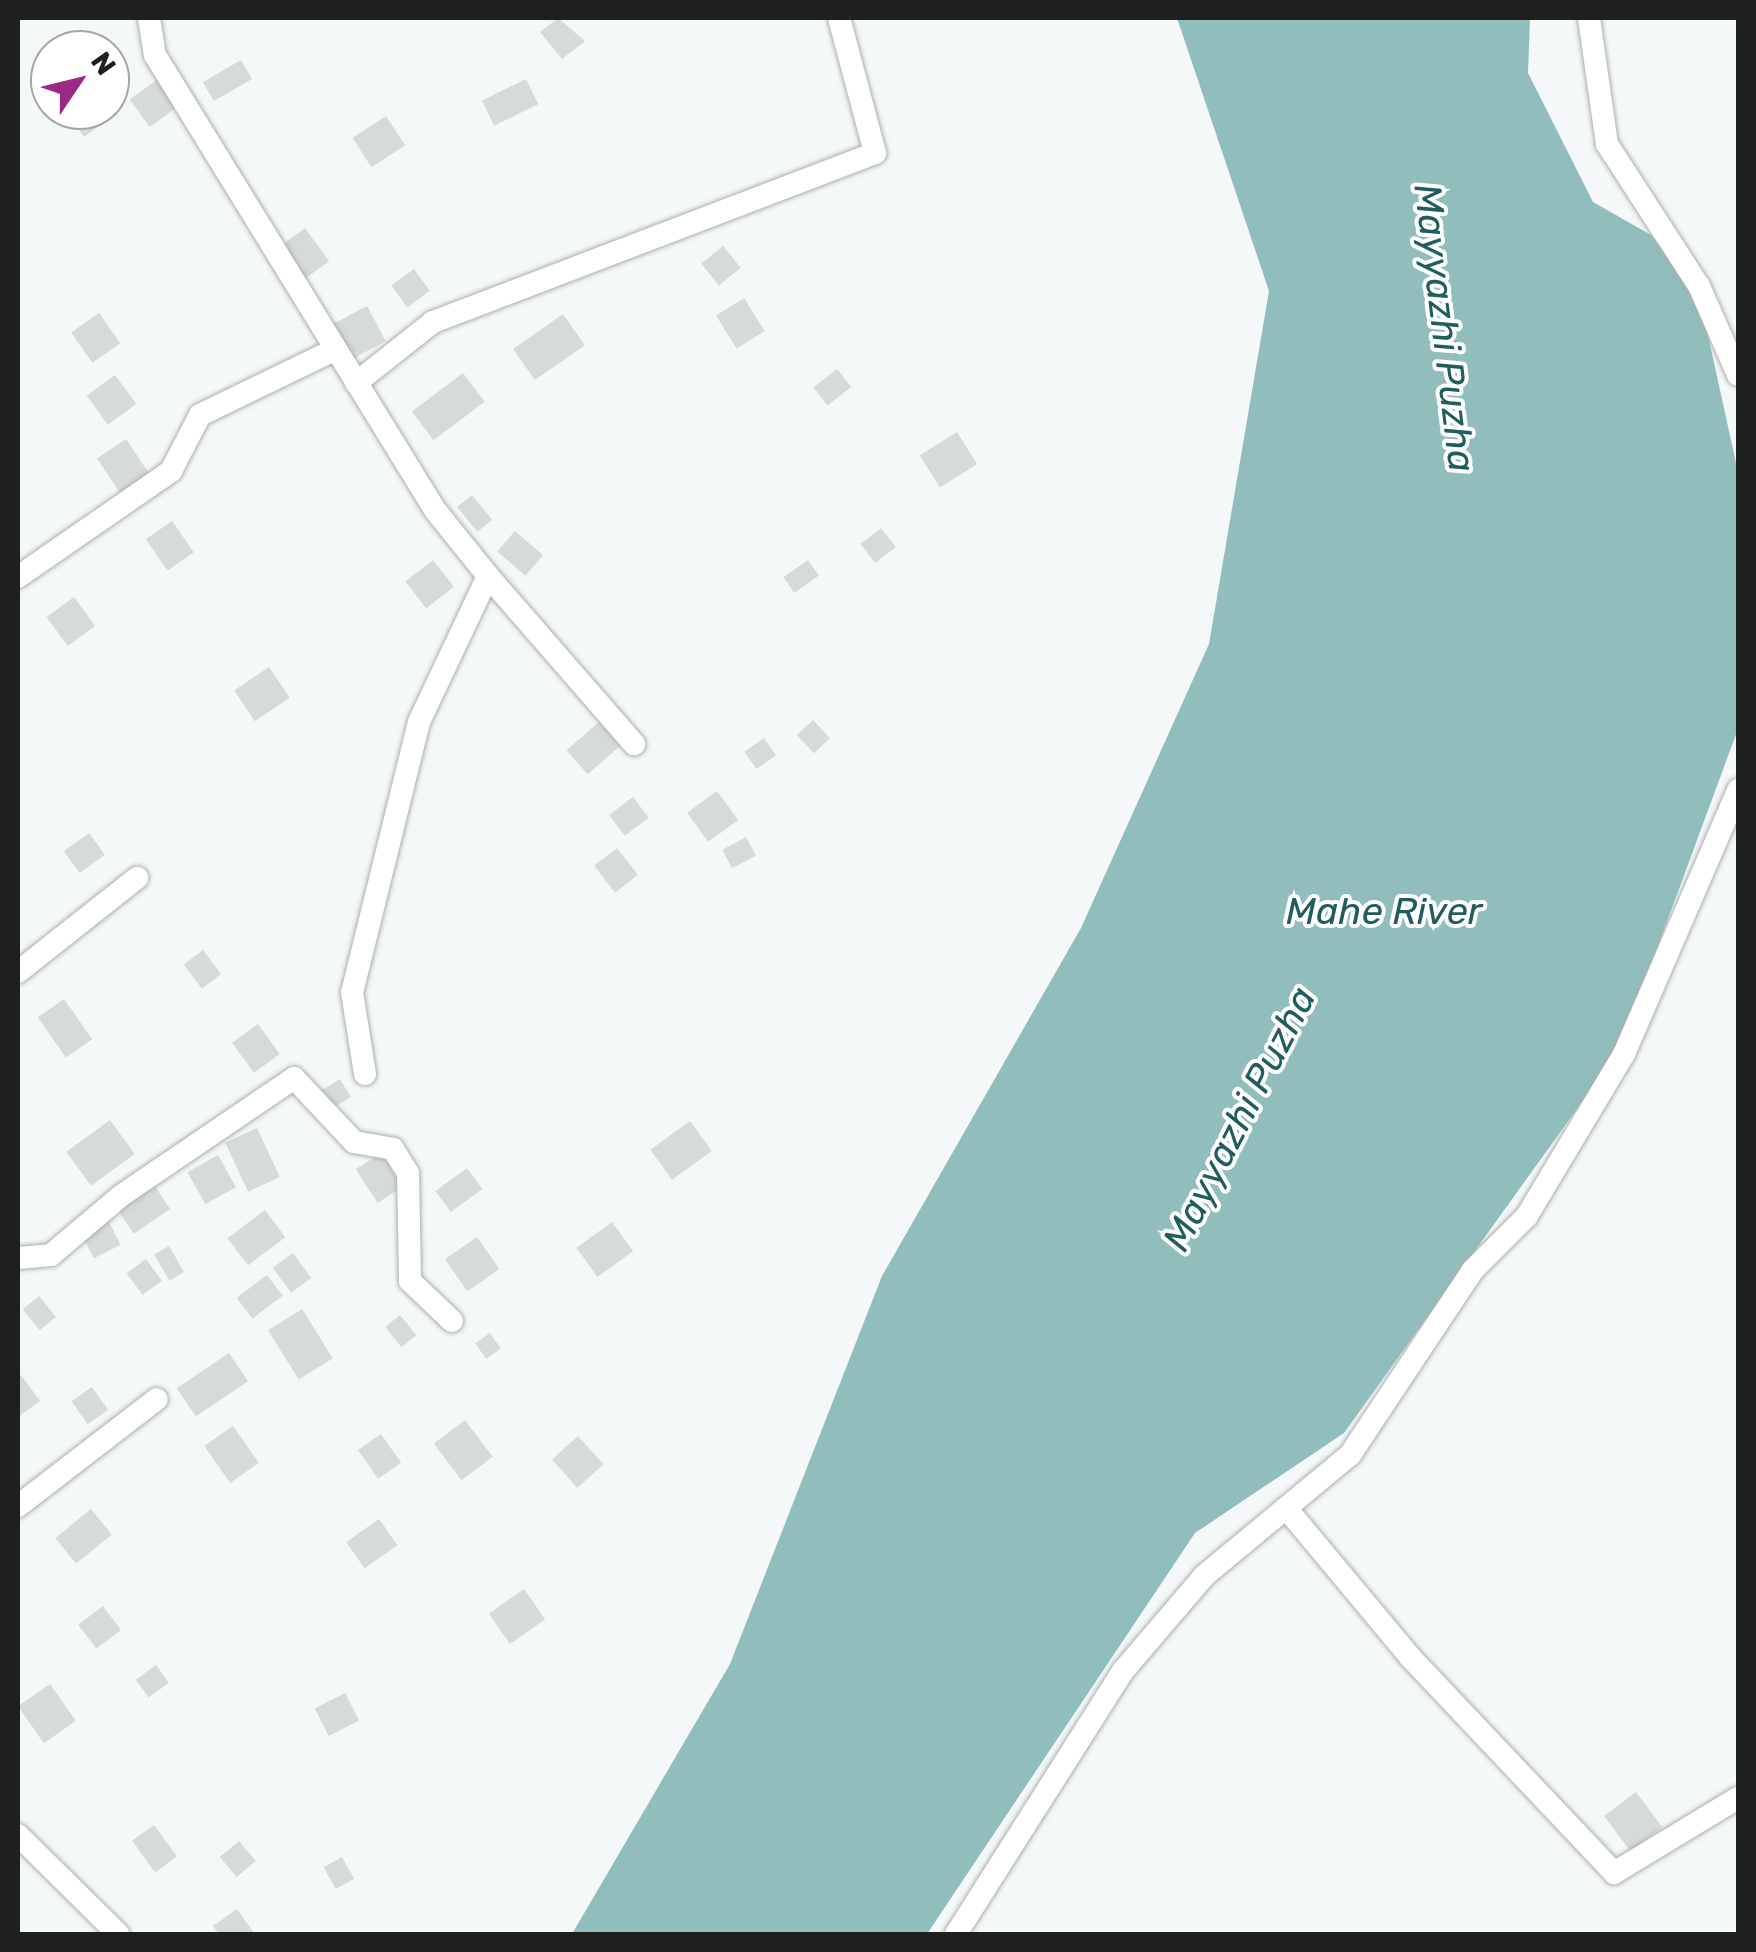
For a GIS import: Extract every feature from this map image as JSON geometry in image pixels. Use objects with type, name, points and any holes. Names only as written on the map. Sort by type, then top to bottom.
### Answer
[{"type":"street","points":[[150,18],[155,55],[356,383],[488,576],[634,744]]},
{"type":"street","points":[[356,383],[433,322],[875,153],[839,18]]},
{"type":"street","points":[[1589,18],[1608,144],[1699,286],[1738,375]]},
{"type":"street","points":[[18,577],[171,470],[200,415],[336,348]]},
{"type":"street","points":[[365,1074],[352,992],[420,722],[488,576]]},
{"type":"street","points":[[956,1934],[1123,1670],[1204,1576],[1350,1455],[1474,1270],[1536,1202],[1624,1054],[1738,790]]},
{"type":"street","points":[[18,972],[137,878]]},
{"type":"street","points":[[18,1258],[52,1255],[122,1195],[294,1078],[354,1142],[393,1148],[408,1173],[410,1281],[452,1321]]},
{"type":"street","points":[[18,1506],[158,1399]]},
{"type":"street","points":[[1286,1508],[1412,1658],[1614,1873],[1738,1798]]},
{"type":"street","points":[[18,1835],[118,1934]]},
{"type":"water","name":"Mahe River","points":[[1177,18],[1530,18],[1528,73],[1593,202],[1651,235],[1700,299],[1738,472],[1738,729],[1620,1049],[1344,1433],[1195,1533],[927,1934],[572,1934],[730,1664],[882,1276],[1081,928],[1209,644],[1269,291]]},
{"type":"building","points":[[558,18],[585,41],[562,59],[540,32]]},
{"type":"building","points":[[241,60],[252,79],[214,101],[203,82]]},
{"type":"building","points":[[158,79],[178,107],[150,127],[130,99]]},
{"type":"building","points":[[526,79],[538,104],[494,126],[482,100]]},
{"type":"building","points":[[386,116],[405,145],[372,167],[352,138]]},
{"type":"building","points":[[305,228],[329,261],[306,278],[282,245]]},
{"type":"building","points":[[723,246],[741,268],[719,285],[701,264]]},
{"type":"building","points":[[414,269],[430,291],[407,307],[391,285]]},
{"type":"building","points":[[744,298],[765,331],[737,349],[716,315]]},
{"type":"building","points":[[367,306],[386,341],[350,361],[331,325]]},
{"type":"building","points":[[99,313],[120,343],[92,363],[71,333]]},
{"type":"building","points":[[563,314],[585,345],[535,380],[513,349]]},
{"type":"building","points":[[837,369],[851,387],[828,406],[813,387]]},
{"type":"building","points":[[463,373],[485,402],[434,440],[412,412]]},
{"type":"building","points":[[115,375],[136,404],[108,425],[87,396]]},
{"type":"building","points":[[957,432],[977,464],[940,488],[920,455]]},
{"type":"building","points":[[126,439],[149,474],[120,493],[97,459]]},
{"type":"building","points":[[472,495],[492,520],[477,532],[457,507]]},
{"type":"building","points":[[172,521],[194,552],[168,570],[146,539]]},
{"type":"building","points":[[881,528],[896,547],[875,563],[861,544]]},
{"type":"building","points":[[515,531],[543,555],[525,576],[497,551]]},
{"type":"building","points":[[433,560],[454,587],[426,608],[405,582]]},
{"type":"building","points":[[808,560],[819,576],[794,593],[783,577]]},
{"type":"building","points":[[74,597],[95,626],[68,646],[46,617]]},
{"type":"building","points":[[269,667],[290,698],[255,721],[234,690]]},
{"type":"building","points":[[813,720],[830,738],[814,753],[797,735]]},
{"type":"building","points":[[599,722],[620,746],[588,774],[567,750]]},
{"type":"building","points":[[764,738],[776,755],[756,769],[744,752]]},
{"type":"building","points":[[717,791],[738,820],[708,842],[687,813]]},
{"type":"building","points":[[633,797],[649,818],[625,836],[609,815]]},
{"type":"building","points":[[89,833],[105,855],[80,873],[64,851]]},
{"type":"building","points":[[746,837],[756,856],[732,868],[722,850]]},
{"type":"building","points":[[617,848],[638,875],[615,893],[594,866]]},
{"type":"building","points":[[203,950],[221,974],[202,988],[184,964]]},
{"type":"building","points":[[64,999],[92,1039],[66,1057],[38,1017]]},
{"type":"building","points":[[258,1024],[280,1054],[254,1073],[232,1043]]},
{"type":"building","points":[[340,1079],[351,1097],[327,1111],[316,1093]]},
{"type":"building","points":[[110,1120],[135,1154],[91,1186],[66,1152]]},
{"type":"building","points":[[690,1121],[712,1151],[672,1180],[650,1150]]},
{"type":"building","points":[[257,1128],[280,1177],[248,1192],[225,1143]]},
{"type":"building","points":[[381,1153],[403,1187],[378,1203],[356,1169]]},
{"type":"building","points":[[218,1155],[236,1187],[205,1204],[187,1172]]},
{"type":"building","points":[[467,1168],[482,1189],[451,1212],[435,1191]]},
{"type":"building","points":[[154,1185],[170,1209],[134,1234],[118,1210]]},
{"type":"building","points":[[265,1210],[285,1237],[248,1265],[227,1238]]},
{"type":"building","points":[[107,1218],[121,1245],[94,1258],[80,1232]]},
{"type":"building","points":[[612,1222],[633,1251],[598,1277],[576,1248]]},
{"type":"building","points":[[477,1237],[499,1269],[467,1291],[445,1259]]},
{"type":"building","points":[[169,1246],[184,1272],[169,1280],[154,1254]]},
{"type":"building","points":[[293,1253],[311,1278],[291,1293],[273,1268]]},
{"type":"building","points":[[146,1259],[162,1281],[142,1295],[127,1273]]},
{"type":"building","points":[[267,1275],[283,1296],[252,1319],[237,1298]]},
{"type":"building","points":[[39,1296],[56,1317],[40,1330],[23,1309]]},
{"type":"building","points":[[302,1309],[333,1358],[299,1379],[268,1330]]},
{"type":"building","points":[[400,1315],[416,1335],[402,1347],[385,1327]]},
{"type":"building","points":[[490,1333],[501,1349],[486,1359],[475,1343]]},
{"type":"building","points":[[229,1353],[248,1381],[196,1416],[177,1388]]},
{"type":"building","points":[[21,1375],[40,1401],[18,1417],[18,1377]]},
{"type":"building","points":[[92,1387],[108,1410],[88,1424],[72,1401]]},
{"type":"building","points":[[465,1420],[493,1457],[462,1480],[434,1443]]},
{"type":"building","points":[[233,1426],[259,1463],[230,1483],[204,1446]]},
{"type":"building","points":[[381,1434],[401,1463],[378,1479],[358,1450]]},
{"type":"building","points":[[578,1436],[603,1464],[577,1488],[552,1459]]},
{"type":"building","points":[[91,1509],[112,1535],[76,1564],[55,1538]]},
{"type":"building","points":[[379,1519],[397,1545],[365,1568],[346,1542]]},
{"type":"building","points":[[524,1589],[545,1619],[510,1644],[489,1614]]},
{"type":"building","points":[[103,1606],[121,1630],[96,1649],[78,1625]]},
{"type":"building","points":[[156,1665],[169,1683],[149,1697],[136,1680]]},
{"type":"building","points":[[50,1684],[76,1721],[44,1743],[18,1706]]},
{"type":"building","points":[[345,1693],[359,1721],[329,1736],[315,1708]]},
{"type":"building","points":[[1636,1792],[1662,1827],[1631,1851],[1604,1816]]},
{"type":"building","points":[[154,1825],[177,1857],[155,1872],[132,1841]]},
{"type":"building","points":[[239,1841],[256,1861],[237,1877],[220,1857]]},
{"type":"building","points":[[342,1857],[354,1879],[336,1889],[324,1867]]},
{"type":"building","points":[[237,1909],[254,1933],[219,1934],[213,1926]]},
{"type":"water label","name":"Mayyazhi Puzha","points":[[1444,328]]},
{"type":"water label","name":"Mayyazhi Puzha","points":[[1240,1119]]}]
